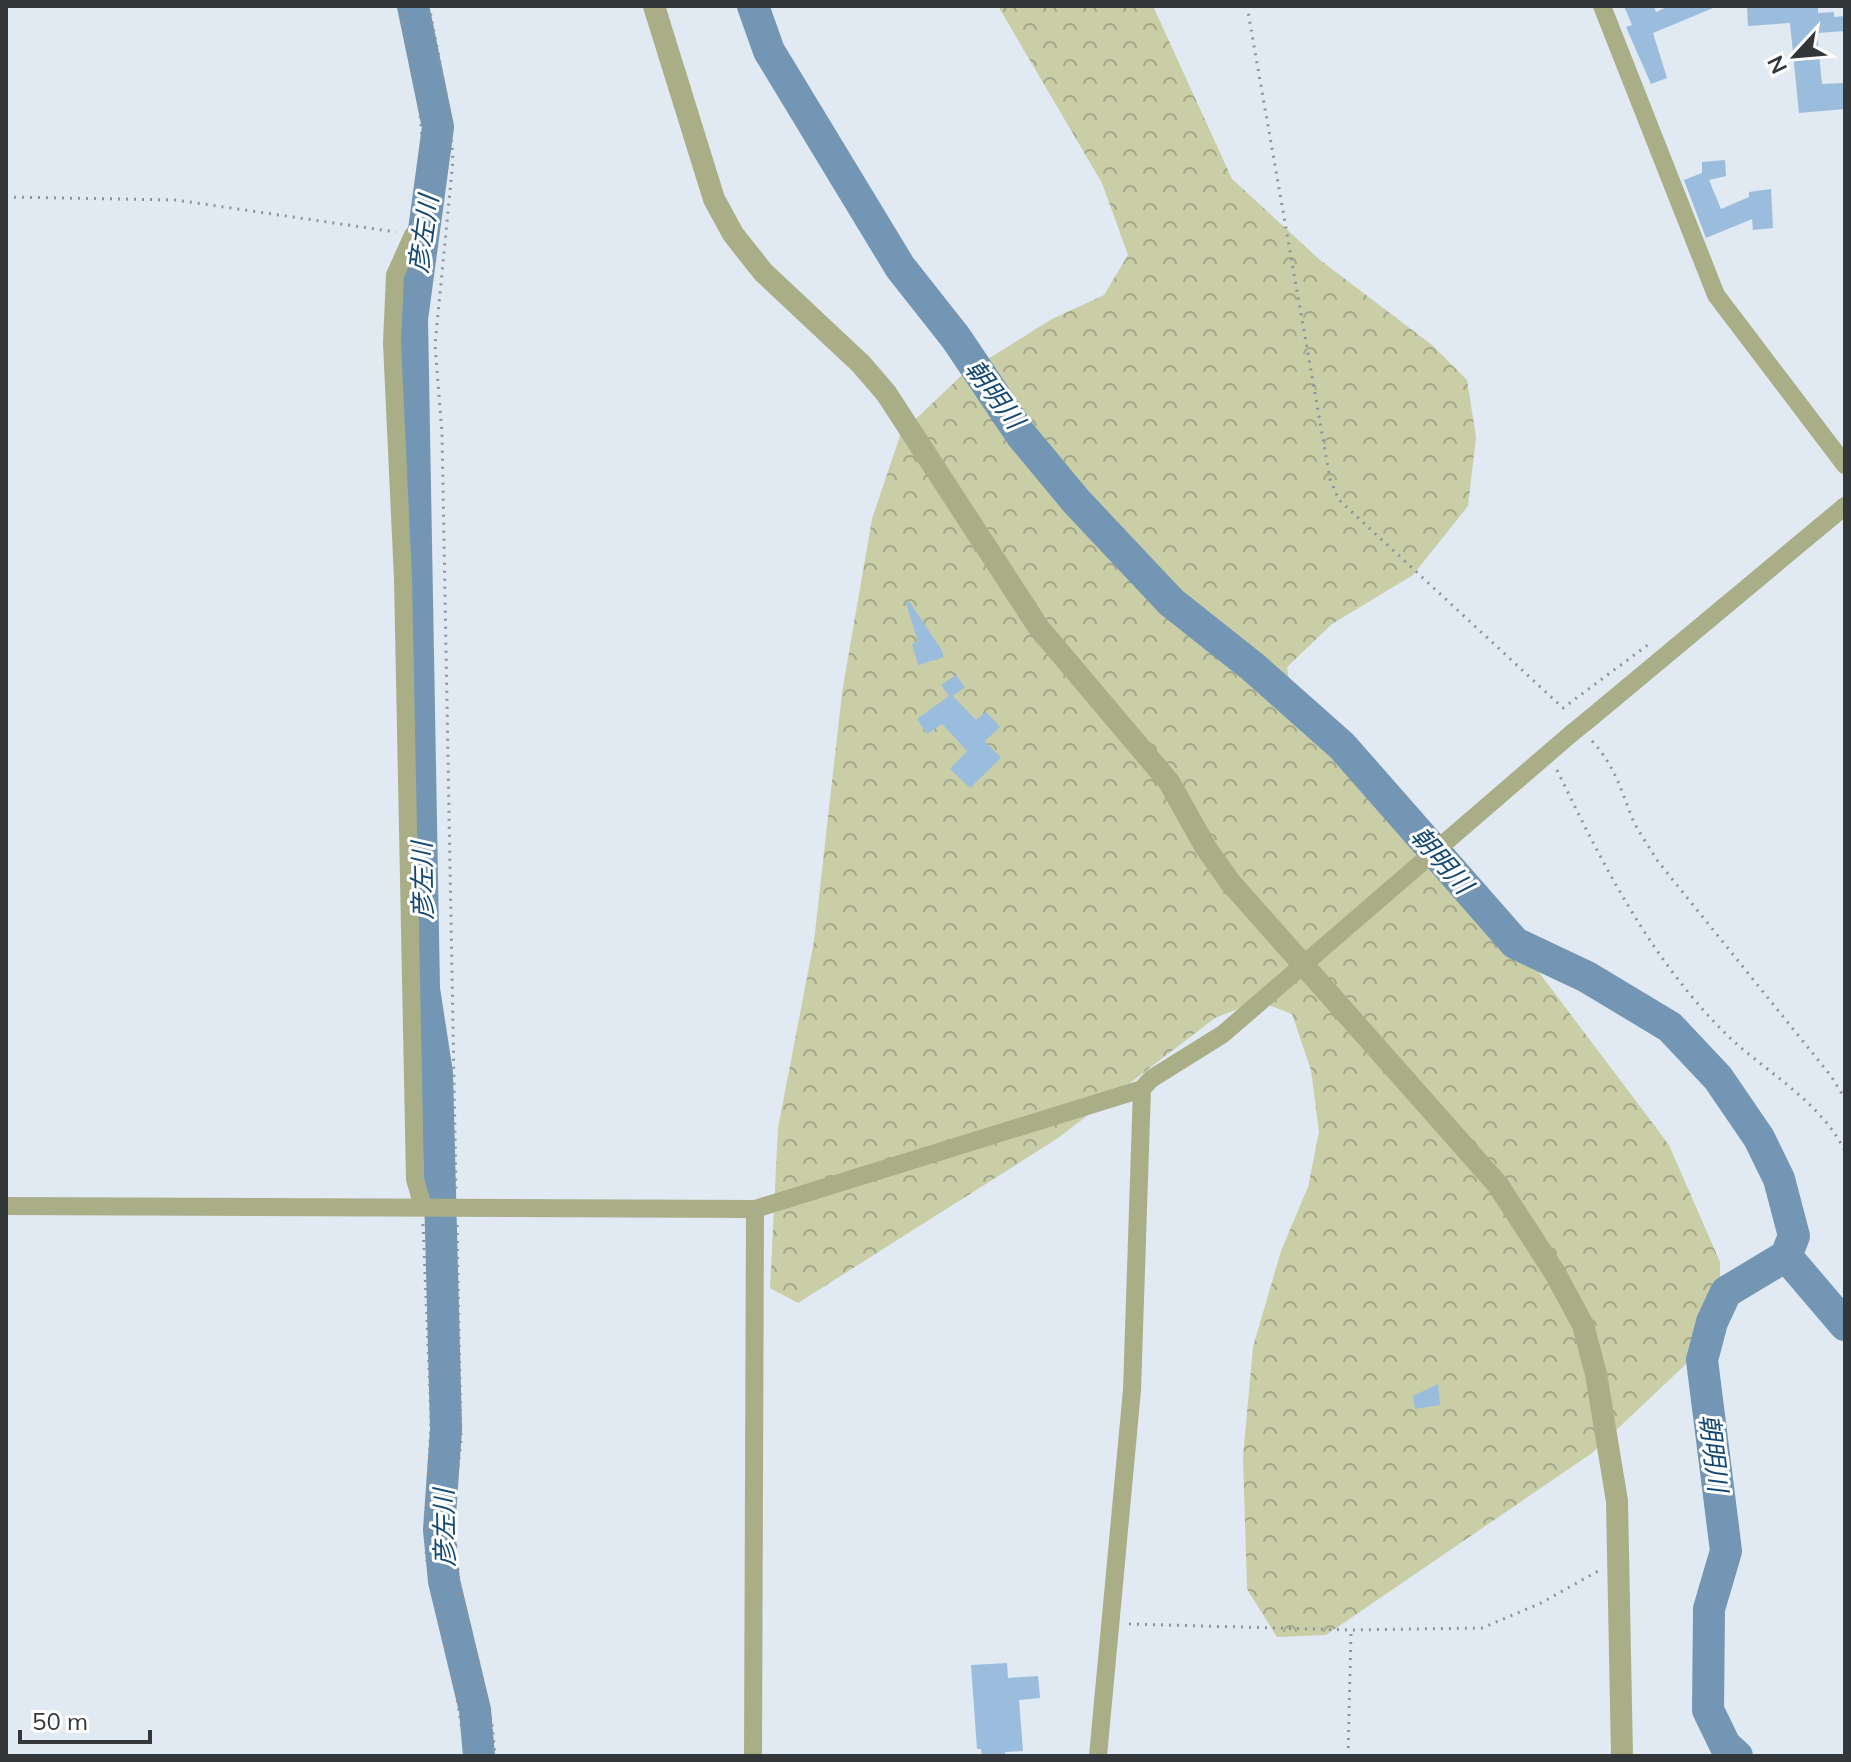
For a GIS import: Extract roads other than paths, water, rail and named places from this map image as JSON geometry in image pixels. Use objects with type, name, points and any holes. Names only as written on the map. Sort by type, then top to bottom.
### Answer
[{"type":"street","points":[[654,6],[714,199],[733,234],[763,272],[861,364],[886,393],[1039,628],[1169,782],[1206,848],[1230,882],[1498,1185],[1555,1273],[1583,1325],[1596,1374],[1617,1501],[1622,1756]]},
{"type":"street","points":[[1602,6],[1716,295],[1845,465]]},
{"type":"street","points":[[413,235],[395,275],[392,343],[403,579],[415,1179],[425,1207]]},
{"type":"street","points":[[6,1206],[755,1209],[1142,1089],[1151,1079],[1223,1034],[1545,756],[1845,506]]},
{"type":"street","points":[[1098,1756],[1132,1390],[1142,1089]]},
{"type":"street","points":[[753,1756],[755,1209]]},
{"type":"waterway","name":"彦左川","points":[[413,6],[438,127],[412,319],[424,989],[437,1073],[446,1429],[439,1530],[444,1581],[475,1710],[479,1756]]},
{"type":"waterway","name":"朝明川","points":[[753,6],[769,51],[900,267],[956,338],[1022,436],[1076,501],[1171,602],[1253,667],[1342,746],[1515,943],[1587,977],[1670,1027],[1718,1078],[1759,1138],[1779,1179],[1794,1236],[1786,1256],[1726,1292],[1712,1322],[1702,1360],[1726,1551],[1709,1609],[1708,1710],[1725,1745],[1737,1756]]},
{"type":"waterway","points":[[1786,1256],[1845,1325]]}]
